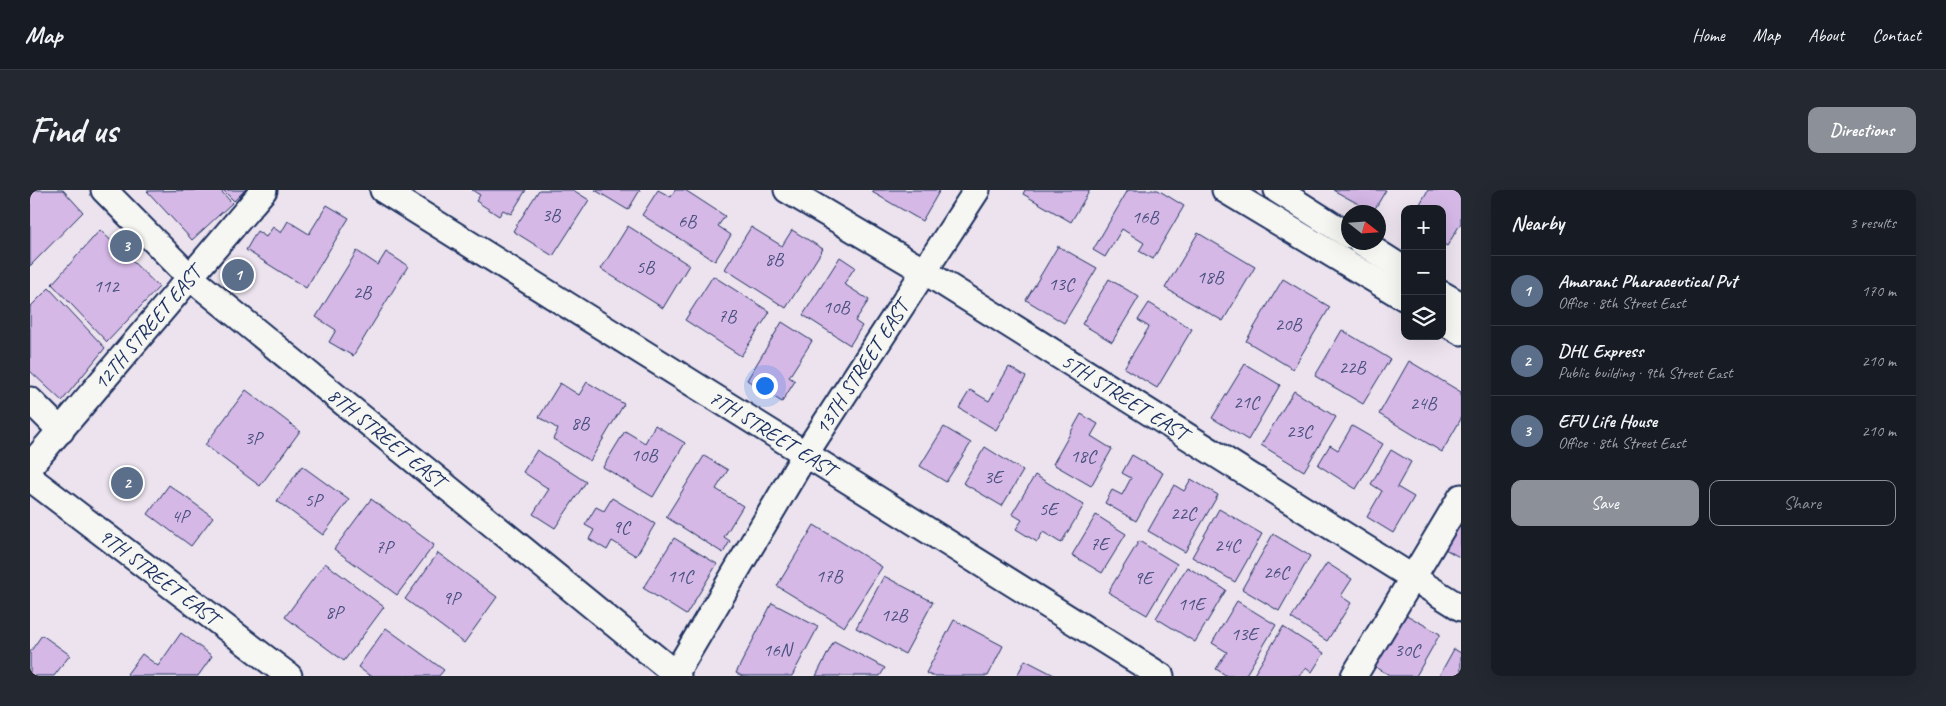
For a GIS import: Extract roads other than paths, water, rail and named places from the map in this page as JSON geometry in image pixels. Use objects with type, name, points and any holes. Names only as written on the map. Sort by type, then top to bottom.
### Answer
[{"type":"street","name":"8TH STREET EAST","points":[[104,190],[190,277],[676,675]]},
{"type":"street","name":"12TH STREET EAST","points":[[30,466],[264,190]]},
{"type":"street","name":"7TH STREET EAST","points":[[382,190],[1162,676]]},
{"type":"street","name":"5TH STREET EAST","points":[[787,190],[924,272],[1461,608]]},
{"type":"street","name":"13TH STREET EAST","points":[[676,675],[806,454],[977,190]]},
{"type":"street","points":[[1225,190],[1401,296]]},
{"type":"street","points":[[1277,190],[1341,231]]},
{"type":"street","points":[[1373,250],[1401,268]]},
{"type":"street","points":[[1444,295],[1461,305]]},
{"type":"street","points":[[1446,323],[1461,332]]},
{"type":"street","points":[[30,400],[62,430]]},
{"type":"street","name":"9TH STREET EAST","points":[[30,478],[289,676]]},
{"type":"street","points":[[1354,676],[1461,497]]},
{"type":"place","name":"EFU Life House","points":[[126,246]]},
{"type":"place","name":"Amarant Pharaceutical Pvt","points":[[238,275]]},
{"type":"place","name":"DHL Express","points":[[127,483]]}]
